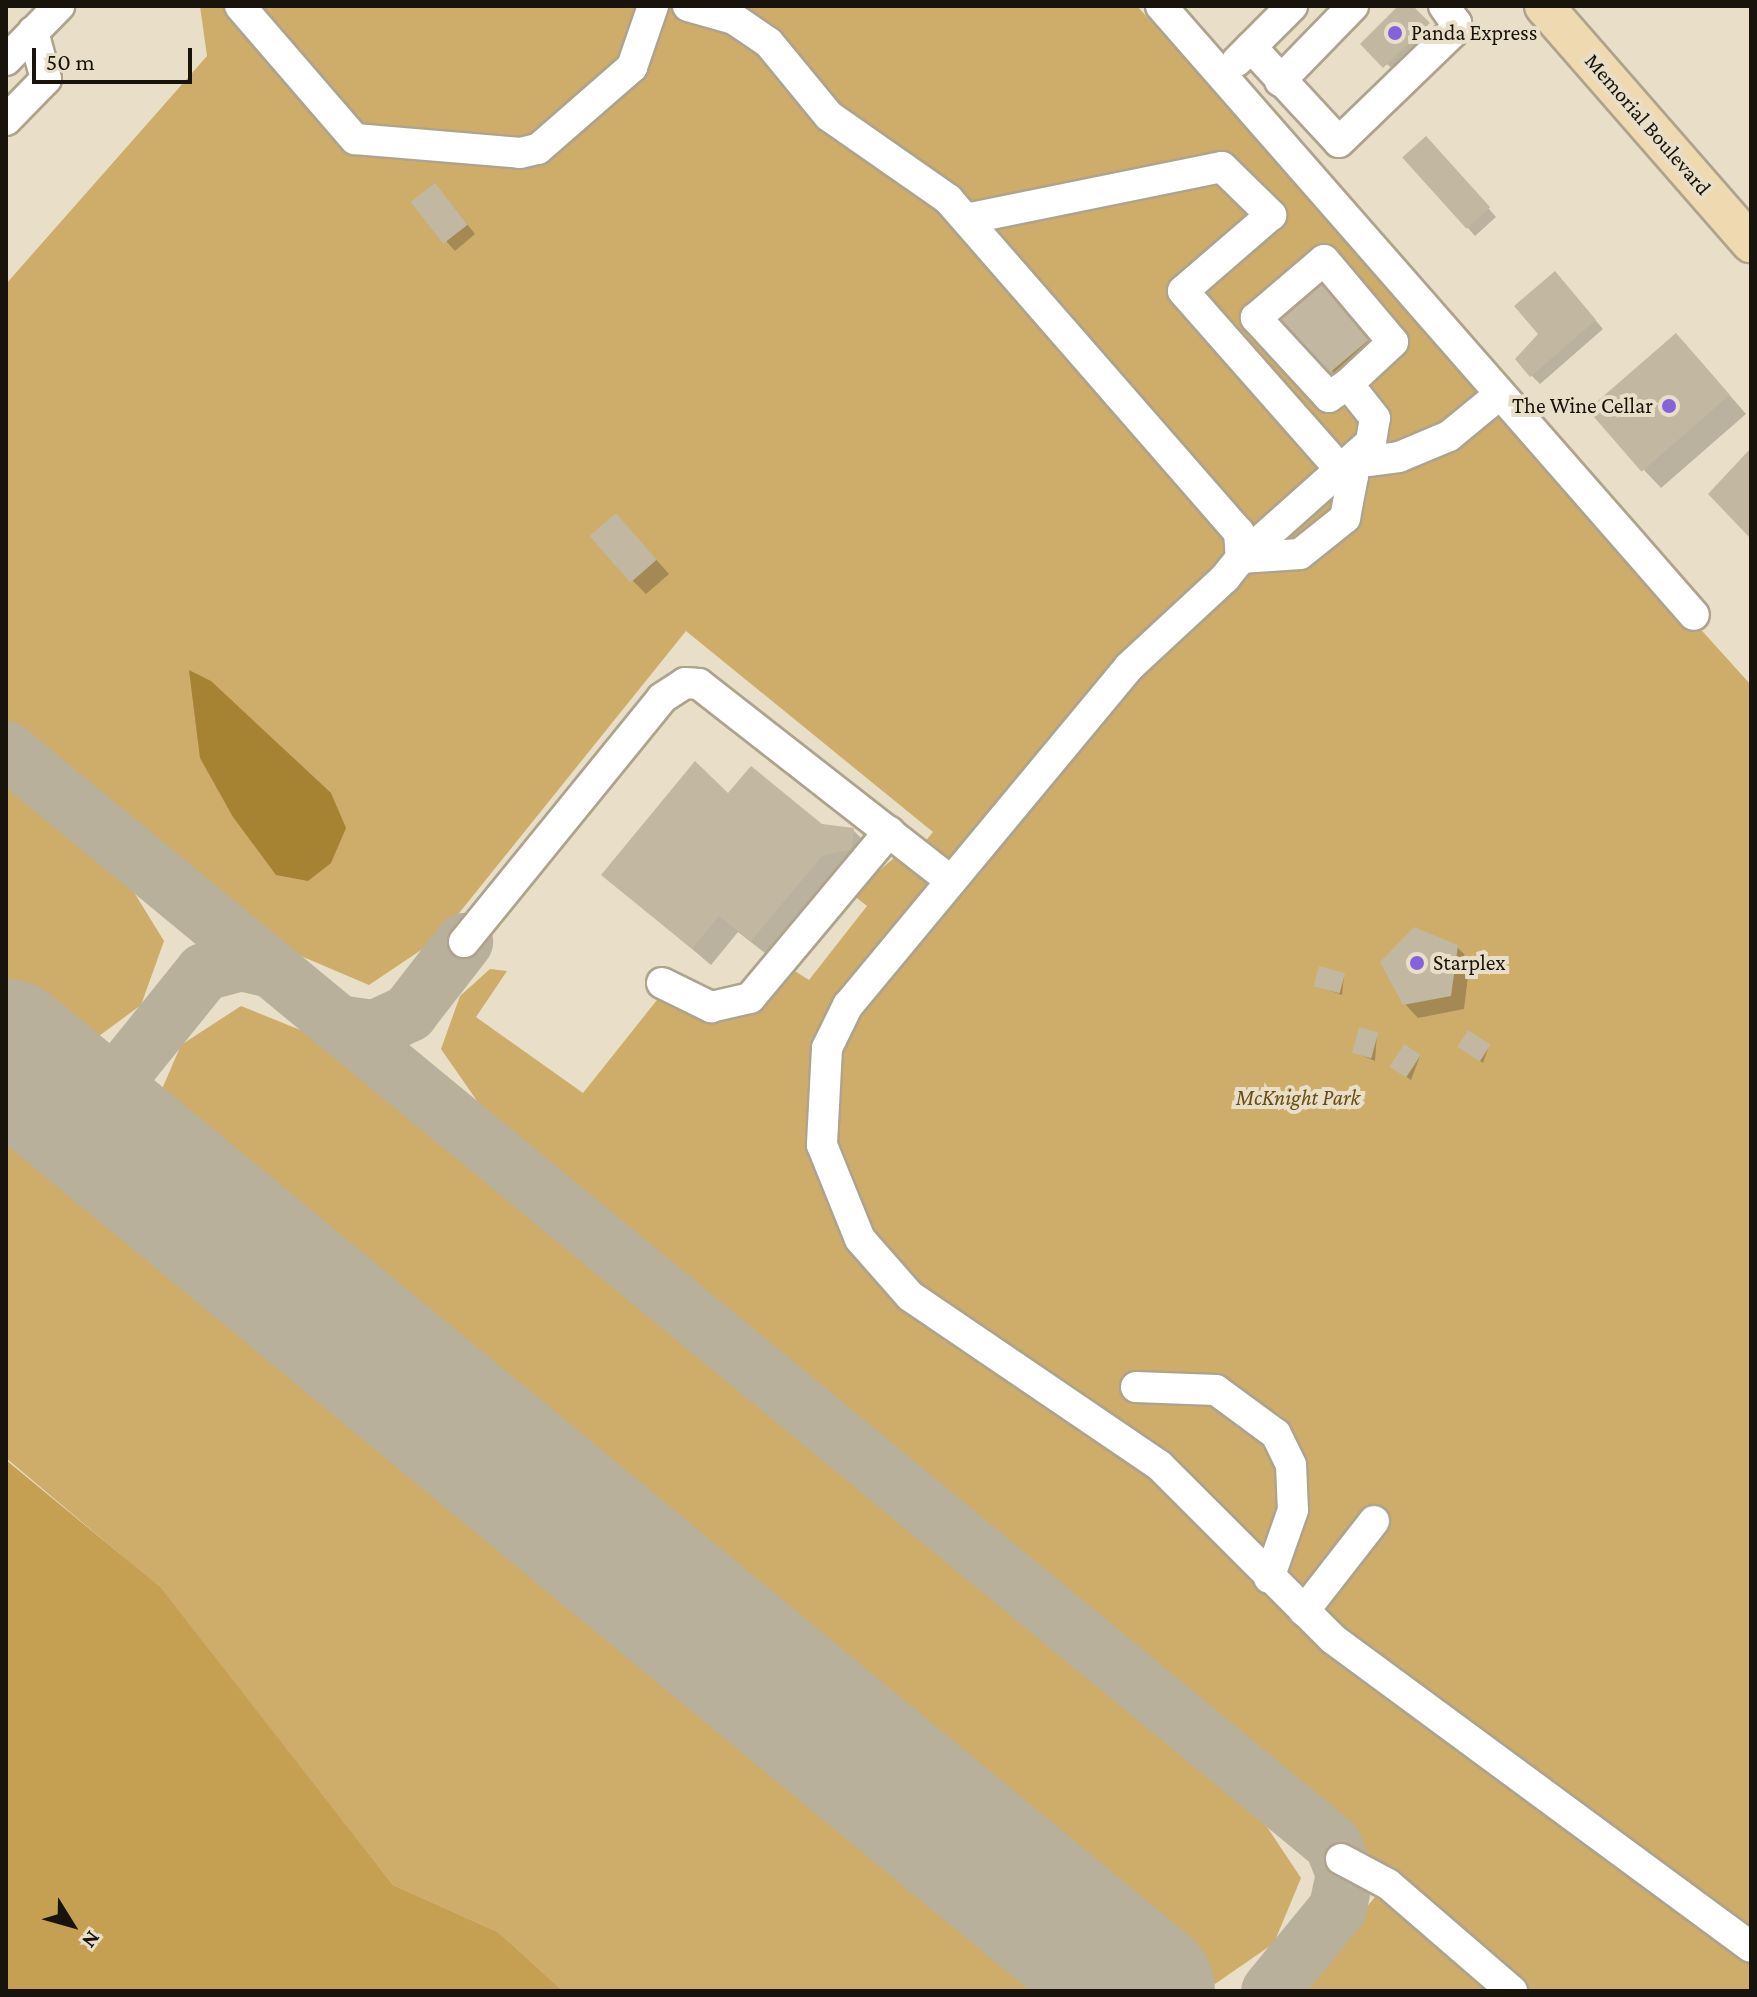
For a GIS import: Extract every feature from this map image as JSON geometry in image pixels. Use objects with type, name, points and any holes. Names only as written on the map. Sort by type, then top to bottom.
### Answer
[{"type":"main road","name":"Memorial Boulevard","points":[[1544,6],[1751,243]]},
{"type":"lane","points":[[6,60],[59,6]]},
{"type":"lane","points":[[240,6],[355,139],[520,153],[538,149],[632,67],[644,13]]},
{"type":"lane","points":[[688,6],[734,19],[769,43],[829,116],[905,165],[966,219],[1239,532],[1241,558]]},
{"type":"lane","points":[[1161,6],[1694,615]]},
{"type":"lane","points":[[1222,76],[1292,6]]},
{"type":"lane","points":[[1280,81],[1353,6]]},
{"type":"lane","points":[[1251,47],[1339,142],[1452,33],[1456,23],[1444,6]]},
{"type":"lane","points":[[6,120],[46,79],[33,32]]},
{"type":"lane","points":[[966,219],[1222,167],[1271,215],[1183,291],[1343,466],[1352,498],[1330,534],[1300,554],[1241,558]]},
{"type":"lane","points":[[1324,260],[1393,342],[1348,384],[1329,397],[1256,318],[1324,260]]},
{"type":"lane","points":[[1348,384],[1375,418],[1371,442],[1241,558],[1129,667],[848,1005],[827,1048],[822,1145],[835,1191],[880,1269],[910,1296],[1159,1465],[1304,1611],[1519,1782],[1751,1947]]},
{"type":"lane","points":[[1343,466],[1399,457],[1449,436],[1499,395]]},
{"type":"lane","points":[[464,942],[662,698],[685,683],[699,684],[951,881]]},
{"type":"lane","points":[[662,983],[711,1007],[750,998],[889,832]]},
{"type":"lane","points":[[1136,1387],[1216,1390],[1276,1434],[1291,1465],[1293,1510],[1269,1578]]},
{"type":"lane","points":[[1304,1611],[1374,1521]]},
{"type":"lane","points":[[1341,1859],[1388,1884],[1512,1991]]},
{"type":"green space","name":"McKnight Park","points":[[200,6],[1137,6],[1751,685],[1751,1991],[1525,1991],[1244,1744],[498,1131],[441,1049],[460,996],[490,969],[507,971],[476,1017],[583,1093],[657,1000],[690,1015],[743,1016],[790,968],[809,980],[867,906],[852,894],[894,858],[906,865],[933,832],[686,631],[439,938],[369,985],[268,942],[6,728],[6,284],[207,56]]},
{"type":"green space","points":[[6,771],[111,855],[164,941],[141,1005],[80,1050],[6,989]]},
{"type":"green space","points":[[241,1006],[335,1044],[1243,1791],[1301,1878],[1274,1943],[1215,1984],[153,1110],[181,1045]]},
{"type":"green space","points":[[6,1114],[1070,1991],[563,1991],[498,1932],[393,1885],[159,1587],[6,1458]]},
{"type":"green space","points":[[1381,1890],[1497,1991],[1296,1991]]},
{"type":"shaded area","points":[[189,670],[211,681],[331,793],[346,828],[331,863],[308,881],[276,875],[233,817],[200,758]]},
{"type":"shaded area","points":[[6,1460],[160,1587],[393,1885],[498,1932],[563,1991],[6,1991]]},
{"type":"building","name":"Panda Express","points":[[1398,6],[1413,6],[1430,23],[1383,68],[1360,44]]},
{"type":"building","points":[[1426,136],[1490,207],[1466,229],[1402,157]]},
{"type":"building","points":[[435,183],[468,225],[443,244],[411,202]]},
{"type":"building","points":[[1555,271],[1596,320],[1530,377],[1515,359],[1538,334],[1514,306]]},
{"type":"building","points":[[1322,285],[1368,340],[1328,374],[1281,319]]},
{"type":"building","points":[[1676,333],[1730,395],[1641,472],[1588,410]]},
{"type":"building","points":[[1751,448],[1751,539],[1708,494]]},
{"type":"building","points":[[616,513],[657,560],[630,583],[590,536]]},
{"type":"building","points":[[695,761],[728,793],[751,766],[822,824],[854,828],[851,850],[823,855],[751,941],[719,916],[692,949],[601,875]]},
{"type":"building","points":[[1414,927],[1458,945],[1451,996],[1403,1005],[1380,962]]},
{"type":"building","points":[[1319,966],[1345,973],[1340,993],[1314,986]]},
{"type":"building","points":[[1359,1027],[1378,1032],[1371,1058],[1352,1053]]},
{"type":"building","points":[[1468,1030],[1491,1045],[1480,1061],[1457,1047]]},
{"type":"building","points":[[1404,1044],[1421,1055],[1406,1078],[1389,1067]]},
{"type":"taxiway","points":[[6,750],[1333,1844],[1345,1874],[1338,1908],[1270,1991]]},
{"type":"taxiway","points":[[338,1024],[375,1029],[409,1013],[464,942]]},
{"type":"taxiway","points":[[40,1079],[100,1089],[117,1080],[204,972],[241,962],[272,969]]},
{"type":"taxiway","points":[[117,1080],[113,1124],[134,1157]]},
{"type":"runway","points":[[6,1051],[1143,1991]]},
{"type":"place","name":"Panda Express","points":[[1395,33]]},
{"type":"place","name":"The Wine Cellar","points":[[1669,406]]},
{"type":"place","name":"Starplex","points":[[1417,963]]}]
